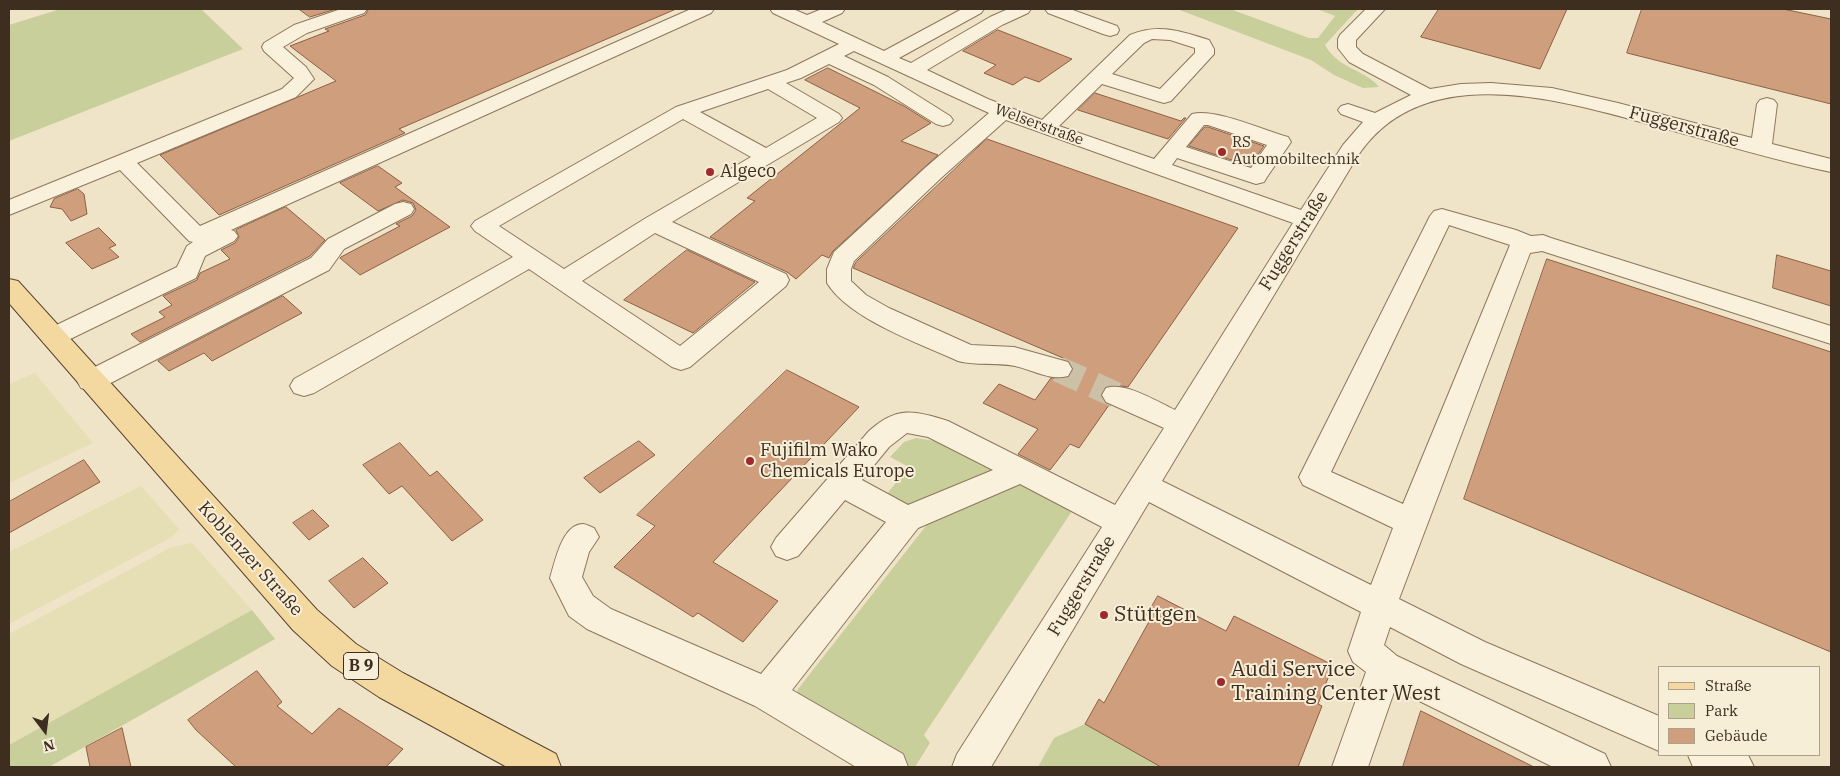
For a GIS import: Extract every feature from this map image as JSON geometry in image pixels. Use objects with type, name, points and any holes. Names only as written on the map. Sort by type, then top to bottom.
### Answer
[{"type":"main road","name":"Koblenzer Straße","points":[[9,287],[305,620],[344,655],[391,685],[543,767]]},
{"type":"street","points":[[9,208],[289,93],[304,79],[298,71],[271,47],[280,39],[358,9]]},
{"type":"street","points":[[123,161],[197,236],[705,9]]},
{"type":"street","name":"Welserstraße","points":[[779,9],[1003,112],[1307,220]]},
{"type":"street","points":[[808,22],[836,9]]},
{"type":"street","points":[[884,58],[975,9]]},
{"type":"street","points":[[912,71],[996,21],[1022,9]]},
{"type":"street","points":[[1054,9],[1110,30]]},
{"type":"street","points":[[1376,9],[1347,39],[1347,48],[1356,58],[1428,96]]},
{"type":"street","points":[[1045,128],[1098,76],[1137,39],[1145,34],[1158,31],[1202,44],[1205,49],[1204,54],[1164,97],[1098,76]]},
{"type":"street","points":[[654,223],[777,280],[681,360],[483,226],[683,111],[794,74],[854,44]]},
{"type":"street","points":[[828,56],[881,81],[942,120]]},
{"type":"street","points":[[564,281],[654,223],[832,118],[770,82]]},
{"type":"street","points":[[1598,84],[1599,104]]},
{"type":"street","name":"Fuggerstraße","points":[[970,767],[1307,220],[1360,137],[1376,120],[1401,106],[1428,96],[1469,90],[1521,90],[1599,104],[1831,166]]},
{"type":"street","points":[[1761,147],[1767,104]]},
{"type":"street","points":[[1348,110],[1376,120]]},
{"type":"street","points":[[683,111],[767,157]]},
{"type":"street","points":[[1003,112],[933,173],[843,258],[839,269],[839,282],[856,301],[967,354],[1014,356],[1058,369]]},
{"type":"street","points":[[1158,168],[1173,150]]},
{"type":"street","points":[[1794,156],[1794,179]]},
{"type":"street","points":[[53,337],[187,272],[195,251],[289,206],[304,208],[354,184]]},
{"type":"street","points":[[91,381],[320,264],[336,244],[403,209]]},
{"type":"street","points":[[1411,522],[1314,477],[1442,216],[1508,235],[1528,244]]},
{"type":"street","points":[[1592,767],[1385,667],[1364,652],[1411,522],[1520,249],[1528,244],[1543,242],[1831,335]]},
{"type":"street","points":[[304,386],[530,258]]},
{"type":"street","points":[[1116,395],[1181,424]]},
{"type":"street","points":[[786,547],[879,439],[891,427],[902,422],[917,421],[938,429],[1121,522]]},
{"type":"street","points":[[766,694],[908,519],[1021,471]]},
{"type":"street","points":[[842,483],[908,519]]},
{"type":"street","points":[[1143,485],[1473,654],[1658,734]]},
{"type":"street","points":[[583,537],[575,547],[566,578],[581,606],[599,619],[766,694],[890,767]]},
{"type":"street","points":[[1350,767],[1385,667]]},
{"type":"street","points":[[1708,756],[1735,767]]},
{"type":"shaded area","points":[[35,373],[93,443],[9,483],[9,384]]},
{"type":"shaded area","points":[[141,486],[179,529],[172,537],[9,624],[9,552]]},
{"type":"shaded area","points":[[192,543],[252,610],[9,745],[9,634],[172,547]]},
{"type":"green space","points":[[60,9],[201,9],[243,49],[9,141],[9,25]]},
{"type":"green space","points":[[1177,9],[1230,9],[1309,38],[1318,38],[1335,16],[1317,9],[1358,9],[1325,45],[1337,59],[1373,81],[1379,87],[1363,88],[1334,75],[1311,60]]},
{"type":"green space","points":[[916,438],[935,441],[995,472],[908,507],[885,496],[909,467],[890,457],[904,442]]},
{"type":"green space","points":[[1020,484],[1072,511],[924,735],[930,743],[915,767],[909,767],[800,703],[796,695],[798,689],[929,522]]},
{"type":"green space","points":[[252,610],[275,639],[49,767],[9,767],[9,745]]},
{"type":"green space","points":[[1085,724],[1149,760],[1163,756],[1158,767],[1038,767],[1054,738]]},
{"type":"building","points":[[299,9],[336,9],[310,17]]},
{"type":"building","points":[[369,9],[676,9],[399,129],[405,133],[219,215],[160,155],[336,81],[290,46],[329,31],[325,29],[365,15]]},
{"type":"building","points":[[1439,9],[1567,9],[1540,69],[1421,37]]},
{"type":"building","points":[[1642,9],[1783,9],[1831,19],[1831,104],[1627,53]]},
{"type":"building","points":[[998,30],[1072,59],[1039,82],[1025,77],[1013,85],[984,73],[996,65],[963,51]]},
{"type":"building","points":[[828,68],[904,106],[931,123],[901,141],[938,155],[833,251],[829,258],[822,255],[796,279],[787,272],[710,237],[755,201],[747,198],[860,108],[805,80]]},
{"type":"building","points":[[1095,93],[1181,121],[1186,118],[1168,139],[1078,110]]},
{"type":"building","points":[[1205,127],[1264,146],[1250,166],[1189,146]]},
{"type":"building","points":[[987,139],[1238,228],[1128,387],[1114,385],[1104,387],[1100,396],[1104,403],[1109,405],[1079,448],[1070,444],[1050,470],[1018,454],[1038,429],[983,403],[999,384],[1035,400],[1051,378],[1070,377],[1074,370],[1070,361],[853,268],[856,262]]},
{"type":"building","points":[[378,166],[402,183],[395,187],[450,227],[360,275],[340,258],[400,226],[396,224],[412,216],[416,210],[413,203],[403,200],[378,211],[340,183]]},
{"type":"building","points":[[78,189],[84,194],[87,214],[71,221],[62,209],[50,207],[54,199]]},
{"type":"building","points":[[286,207],[325,240],[310,256],[140,342],[131,334],[165,317],[159,312],[172,305],[163,296],[197,280],[200,273],[230,259],[221,250],[235,243],[239,237],[236,230]]},
{"type":"building","points":[[99,228],[116,245],[109,248],[119,257],[92,269],[66,243]]},
{"type":"building","points":[[687,250],[755,282],[693,333],[624,300]]},
{"type":"building","points":[[1777,255],[1831,271],[1831,306],[1773,288]]},
{"type":"building","points":[[1547,259],[1831,352],[1831,652],[1464,499]]},
{"type":"building","points":[[283,296],[302,313],[212,361],[204,353],[169,371],[158,361]]},
{"type":"building","name":"Fujifilm Wako Chemicals Europe","points":[[787,370],[859,407],[713,562],[778,601],[743,642],[698,613],[693,617],[614,567],[655,526],[637,515]]},
{"type":"building","points":[[639,441],[655,455],[600,493],[584,478]]},
{"type":"building","points":[[400,443],[430,476],[437,471],[483,520],[452,541],[402,486],[389,494],[363,465]]},
{"type":"building","points":[[84,460],[100,482],[9,533],[9,502]]},
{"type":"building","points":[[313,510],[329,526],[309,540],[293,523]]},
{"type":"building","points":[[363,558],[388,583],[354,608],[329,581]]},
{"type":"building","name":"Audi Service Training Center West","points":[[1158,596],[1226,631],[1234,616],[1333,665],[1318,704],[1322,706],[1298,767],[1161,767],[1085,724],[1099,699],[1104,703],[1151,618],[1147,615]]},
{"type":"building","points":[[257,671],[282,702],[277,706],[312,734],[339,708],[403,749],[386,767],[236,767],[196,730],[188,720]]},
{"type":"building","points":[[1421,711],[1534,767],[1403,767]]},
{"type":"building","points":[[122,728],[131,767],[90,767],[86,747]]},
{"type":"tunnel","points":[[1058,369],[1116,395]]},
{"type":"place","name":"RS Automobiltechnik","points":[[1222,152]]},
{"type":"place","name":"Algeco","points":[[710,172]]},
{"type":"place","name":"Fujifilm Wako Chemicals Europe","points":[[750,461]]},
{"type":"place","name":"Stüttgen","points":[[1104,615]]},
{"type":"place","name":"Audi Service Training Center West","points":[[1221,682]]}]
